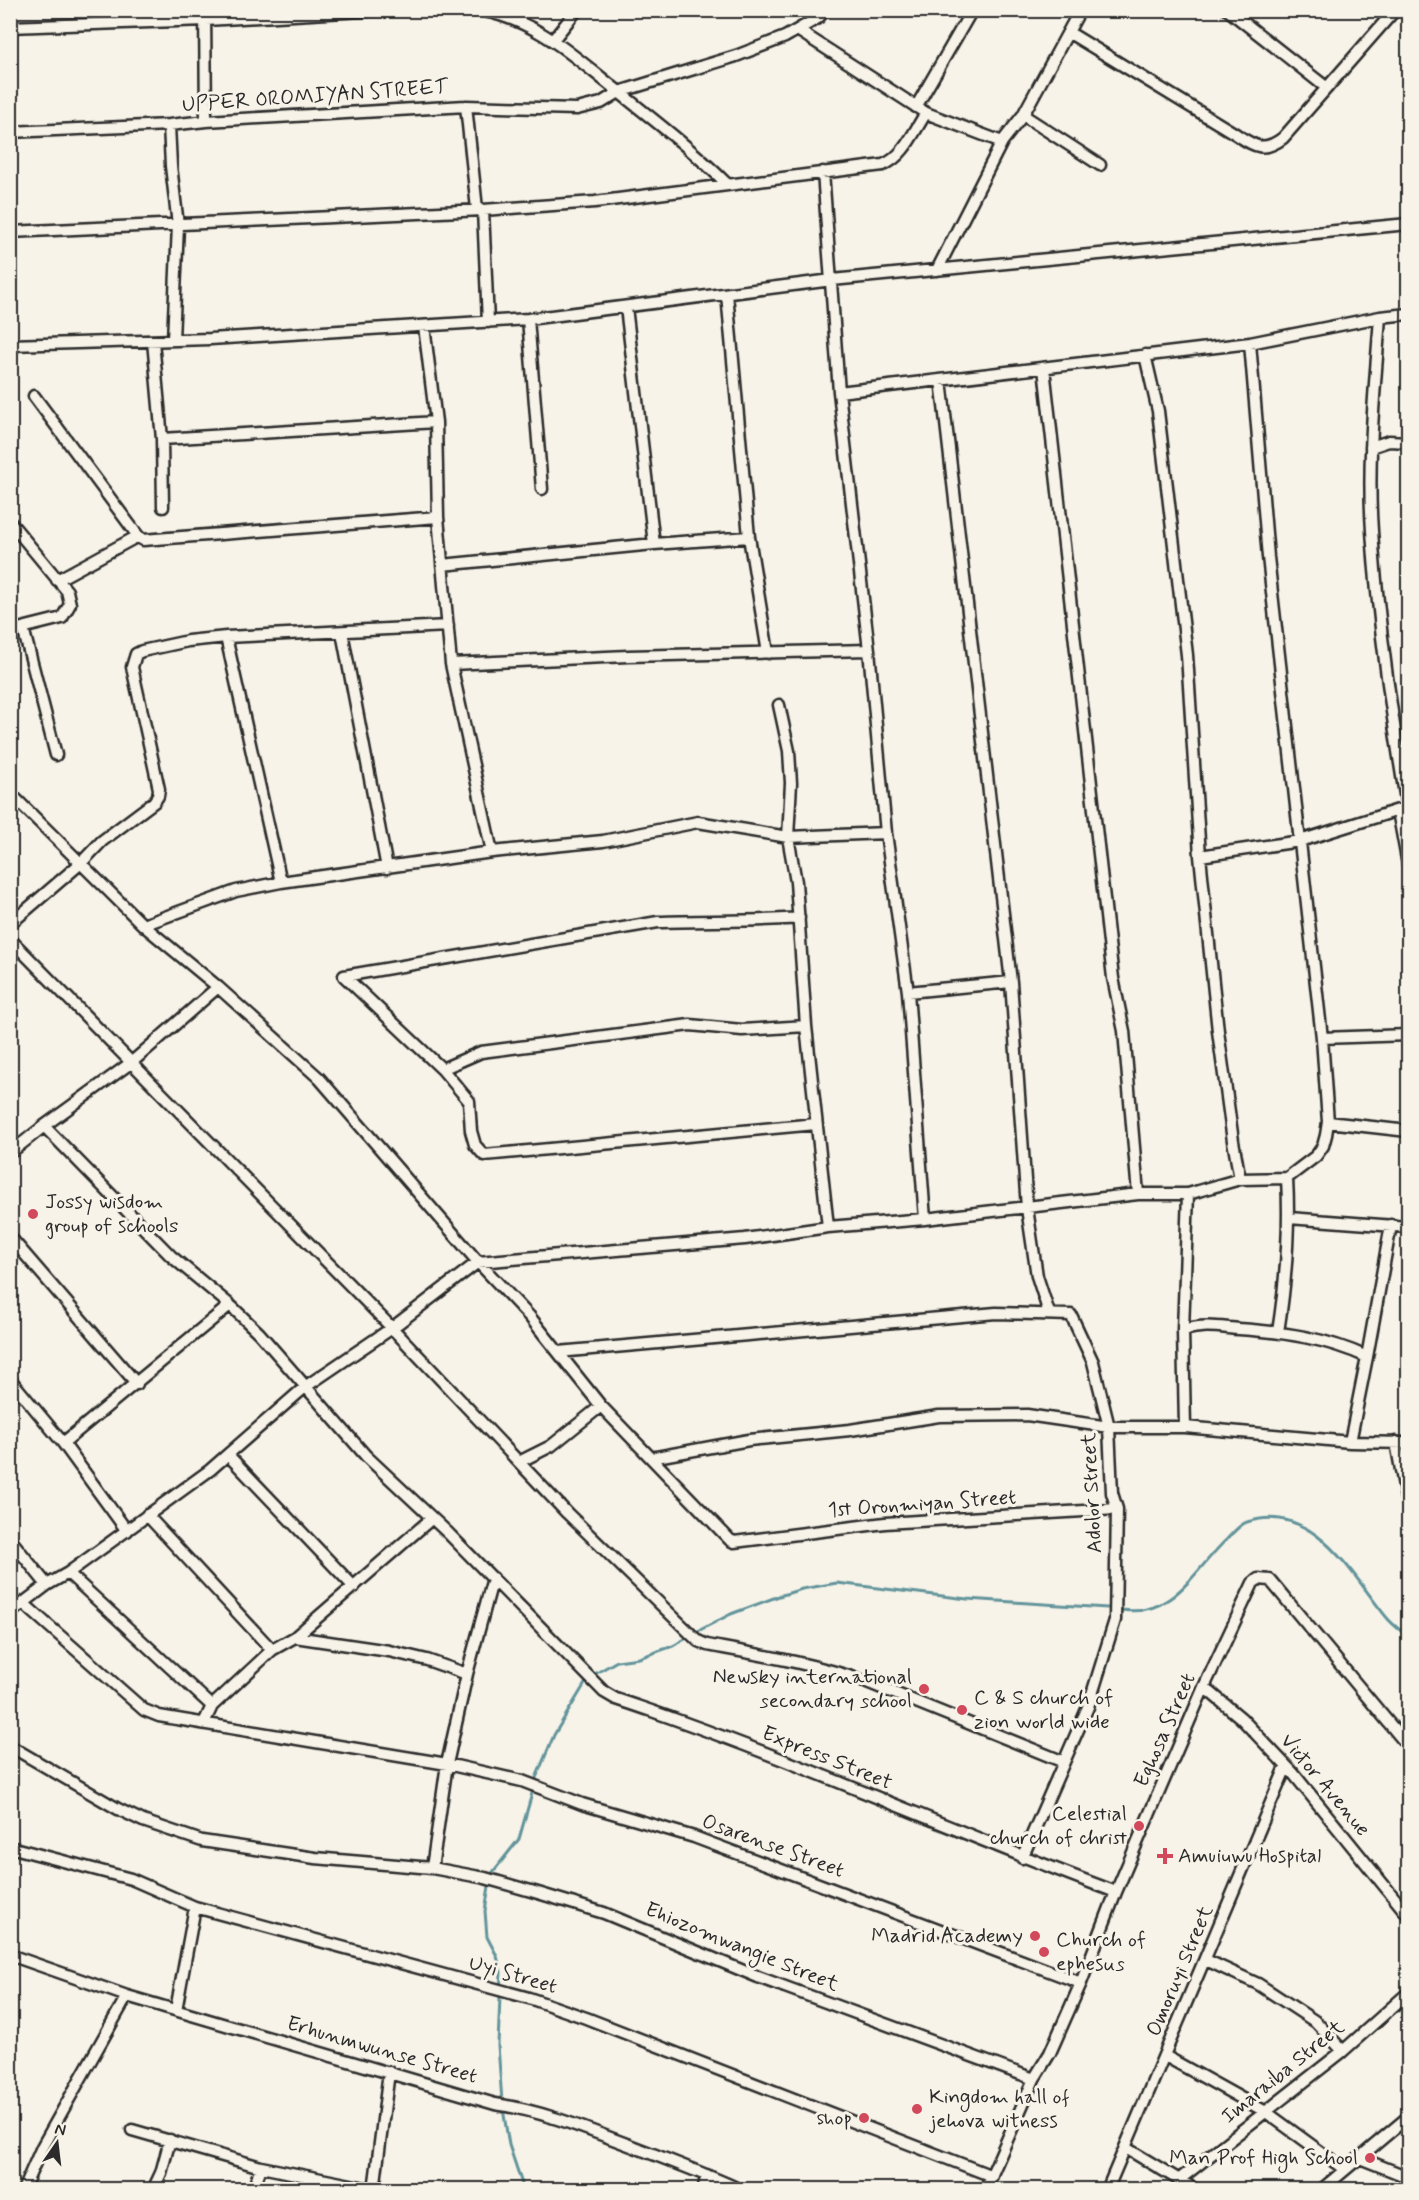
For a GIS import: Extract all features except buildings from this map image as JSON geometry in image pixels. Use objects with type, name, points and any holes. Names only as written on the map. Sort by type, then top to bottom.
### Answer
[{"type":"street","points":[[10,27],[206,15],[380,10]]},
{"type":"street","points":[[479,10],[510,17],[553,40],[703,160],[727,184]]},
{"type":"street","points":[[553,40],[577,10]]},
{"type":"street","name":"UPPER OROMIYAN STREET","points":[[10,132],[169,125],[206,120],[466,106],[577,109],[601,103],[619,92],[736,56],[798,31],[818,18],[825,10]]},
{"type":"street","points":[[916,106],[972,10]]},
{"type":"street","points":[[937,270],[1002,142],[1023,115],[1080,10]]},
{"type":"street","points":[[1228,10],[1327,88]]},
{"type":"street","points":[[1068,32],[1260,147],[1274,145],[1283,138],[1395,10]]},
{"type":"street","points":[[206,15],[206,120]]},
{"type":"street","points":[[798,31],[926,113],[1002,142]]},
{"type":"street","points":[[466,106],[480,209],[488,322]]},
{"type":"street","points":[[10,232],[595,202],[883,165],[893,161],[926,113]]},
{"type":"street","points":[[1023,115],[1100,165]]},
{"type":"street","points":[[169,125],[178,225],[173,340]]},
{"type":"street","points":[[823,172],[839,392],[869,650],[886,833],[908,992],[925,1219]]},
{"type":"street","points":[[10,345],[153,341],[528,320],[832,280],[1408,224]]},
{"type":"street","points":[[727,294],[749,537],[768,653]]},
{"type":"street","points":[[626,307],[654,544]]},
{"type":"street","points":[[839,392],[1250,343],[1380,317],[1408,314]]},
{"type":"street","points":[[1380,317],[1371,447],[1372,530],[1389,695],[1405,808],[1408,865]]},
{"type":"street","points":[[528,320],[542,489]]},
{"type":"street","points":[[424,326],[436,422],[438,517],[451,664],[492,852]]},
{"type":"street","points":[[153,341],[162,439],[163,507]]},
{"type":"street","points":[[10,1613],[47,1584],[68,1573],[127,1531],[228,1455],[305,1387],[392,1328],[478,1262],[745,1239],[828,1227],[925,1219],[1138,1194],[1188,1194],[1240,1179],[1287,1178],[1319,1151],[1326,1136],[1328,1122],[1322,1038],[1268,557],[1250,343]]},
{"type":"street","points":[[1145,356],[1158,411],[1186,655],[1200,856],[1220,1042],[1240,1179]]},
{"type":"street","points":[[1044,368],[1113,978],[1124,1031],[1138,1194]]},
{"type":"street","points":[[558,1352],[996,1313],[1049,1313],[1037,1276],[1027,1208],[1011,982],[941,380]]},
{"type":"street","points":[[34,396],[143,540],[438,517]]},
{"type":"street","points":[[162,439],[436,422]]},
{"type":"street","points":[[1371,447],[1389,441],[1408,442]]},
{"type":"street","points":[[10,522],[68,591],[70,604],[62,618],[10,631]]},
{"type":"street","points":[[57,580],[138,536]]},
{"type":"street","points":[[442,565],[749,537]]},
{"type":"street","points":[[10,924],[81,863],[102,841],[154,802],[158,796],[159,789],[132,667],[136,654],[188,641],[448,626]]},
{"type":"street","points":[[23,628],[56,755]]},
{"type":"street","points":[[342,632],[387,868]]},
{"type":"street","points":[[226,638],[280,882]]},
{"type":"street","points":[[451,664],[628,656],[869,650]]},
{"type":"street","points":[[779,705],[790,763],[788,837],[796,882],[806,1026],[828,1227]]},
{"type":"street","points":[[11,795],[143,925],[218,987],[319,1078],[478,1262],[531,1317],[601,1406],[651,1458],[750,1440],[850,1430],[939,1416],[1027,1415],[1109,1427],[1185,1427],[1350,1442],[1408,1443]]},
{"type":"street","points":[[1200,856],[1300,841],[1405,808]]},
{"type":"street","points":[[143,925],[236,891],[280,882],[492,852],[603,841],[699,822],[788,837],[886,833]]},
{"type":"street","points":[[799,918],[658,922],[344,976],[442,1069],[470,1101],[471,1131],[475,1145],[484,1155],[816,1124]]},
{"type":"street","points":[[10,939],[392,1328],[567,1514],[698,1641],[707,1645],[802,1663],[849,1676],[1064,1762]]},
{"type":"street","points":[[908,992],[1011,982]]},
{"type":"street","points":[[12,1150],[132,1062],[218,987]]},
{"type":"street","points":[[442,1069],[481,1052],[690,1025],[742,1030],[806,1026]]},
{"type":"street","points":[[1322,1038],[1408,1035]]},
{"type":"street","points":[[1328,1122],[1408,1131]]},
{"type":"street","name":"Express Street","points":[[44,1126],[171,1256],[230,1305],[259,1333],[366,1456],[493,1578],[597,1685],[616,1699],[756,1750],[1022,1858],[1116,1892]]},
{"type":"street","points":[[1278,1332],[1290,1218],[1287,1178]]},
{"type":"street","points":[[1185,1427],[1183,1329],[1188,1194]]},
{"type":"street","points":[[1290,1218],[1408,1227]]},
{"type":"street","points":[[1350,1442],[1391,1225]]},
{"type":"street","points":[[10,1237],[137,1384]]},
{"type":"street","points":[[63,1443],[230,1305]]},
{"type":"street","name":"Adolor Street","points":[[1022,1858],[1088,1707],[1115,1620],[1117,1509],[1112,1493],[1109,1427],[1094,1362],[1071,1315],[1049,1313]]},
{"type":"street","points":[[1183,1329],[1201,1325],[1278,1332],[1342,1346],[1367,1357]]},
{"type":"street","points":[[10,1379],[63,1443],[127,1531]]},
{"type":"street","points":[[519,1462],[558,1442],[601,1406]]},
{"type":"street","points":[[1396,1442],[1408,1509]]},
{"type":"street","points":[[228,1455],[354,1587]]},
{"type":"street","name":"1st Oronmiyan Street","points":[[651,1458],[734,1542],[885,1522],[1117,1509]]},
{"type":"street","points":[[147,1515],[272,1650]]},
{"type":"street","points":[[204,1723],[212,1706],[272,1650],[295,1637],[431,1519]]},
{"type":"street","points":[[10,1539],[47,1584]]},
{"type":"street","points":[[68,1573],[212,1706]]},
{"type":"street","points":[[432,1868],[447,1764],[467,1674],[493,1578]]},
{"type":"street","name":"Eghosa Street","points":[[985,2190],[1034,2079],[1050,2053],[1081,1983],[1116,1892],[1204,1687],[1253,1583],[1258,1579],[1270,1581],[1408,1746]]},
{"type":"street","name":"Osarense Street","points":[[23,1604],[144,1710],[159,1716],[447,1764],[522,1781],[582,1804],[694,1837],[1081,1983]]},
{"type":"street","points":[[295,1637],[389,1651],[427,1660],[467,1674]]},
{"type":"street","name":"Victor Avenue","points":[[1204,1687],[1241,1718],[1286,1767],[1408,1915]]},
{"type":"street","name":"Ehiozomwangie Street","points":[[10,1746],[118,1809],[143,1821],[202,1841],[315,1858],[432,1868],[485,1878],[604,1913],[758,1977],[1034,2079]]},
{"type":"street","name":"Omoruyi Street","points":[[1107,2190],[1286,1767]]},
{"type":"street","name":"Uyi Street","points":[[10,1847],[131,1879],[195,1907],[507,1992],[586,2018],[992,2176]]},
{"type":"street","points":[[176,2010],[195,1907]]},
{"type":"street","name":"Erhunmwunse Street","points":[[10,1955],[127,1996],[496,2104],[565,2121],[741,2190]]},
{"type":"street","points":[[1206,1960],[1258,1983],[1316,2022],[1342,2051]]},
{"type":"street","name":"Imaraiba Street","points":[[1180,2179],[1342,2051],[1408,1993]]},
{"type":"street","points":[[22,2190],[42,2147],[127,1996]]},
{"type":"street","points":[[1165,2056],[1266,2112],[1344,2169]]},
{"type":"street","points":[[132,2130],[261,2167],[374,2189],[389,2072]]},
{"type":"street","points":[[1321,2190],[1408,2117]]},
{"type":"street","points":[[153,2190],[162,2173],[170,2140]]},
{"type":"street","points":[[1126,2148],[1196,2190]]},
{"type":"street","points":[[1360,2158],[1408,2177]]},
{"type":"street","points":[[253,2190],[261,2167]]},
{"type":"street","points":[[703,2190],[707,2175]]},
{"type":"waterway","points":[[1122,1610],[1140,1610],[1169,1599],[1182,1589],[1239,1527],[1247,1522],[1271,1518],[1292,1522],[1312,1532],[1330,1546],[1388,1619],[1408,1637]]},
{"type":"waterway","points":[[698,1631],[731,1614],[779,1596],[802,1589],[837,1583],[967,1599],[1107,1608]]},
{"type":"waterway","points":[[595,1674],[617,1661],[639,1658],[673,1646],[685,1639]]},
{"type":"waterway","points":[[536,1778],[554,1735],[586,1682]]},
{"type":"waterway","points":[[493,1872],[519,1839],[533,1790]]},
{"type":"waterway","points":[[489,1886],[485,1911],[487,1937],[497,1956],[501,1972],[498,2045],[502,2102]]},
{"type":"waterway","points":[[503,2109],[509,2145],[524,2190]]},
{"type":"place","name":"Jossy wisdom group of schools","points":[[33,1214]]},
{"type":"place","name":"Newsky international secondary school","points":[[924,1689]]},
{"type":"place","name":"C & S church of zion world wide","points":[[962,1710]]},
{"type":"place","name":"Celestial church of christ","points":[[1139,1826]]},
{"type":"place","name":"Amuiuwu Hospital","points":[[1165,1856]]},
{"type":"place","name":"Madrid Academy","points":[[1035,1936]]},
{"type":"place","name":"Church of ephesus","points":[[1044,1952]]},
{"type":"place","name":"Kingdom hall of jehova witness","points":[[917,2109]]},
{"type":"place","name":"shop","points":[[864,2118]]},
{"type":"place","name":"Man Prof High School","points":[[1370,2158]]}]
